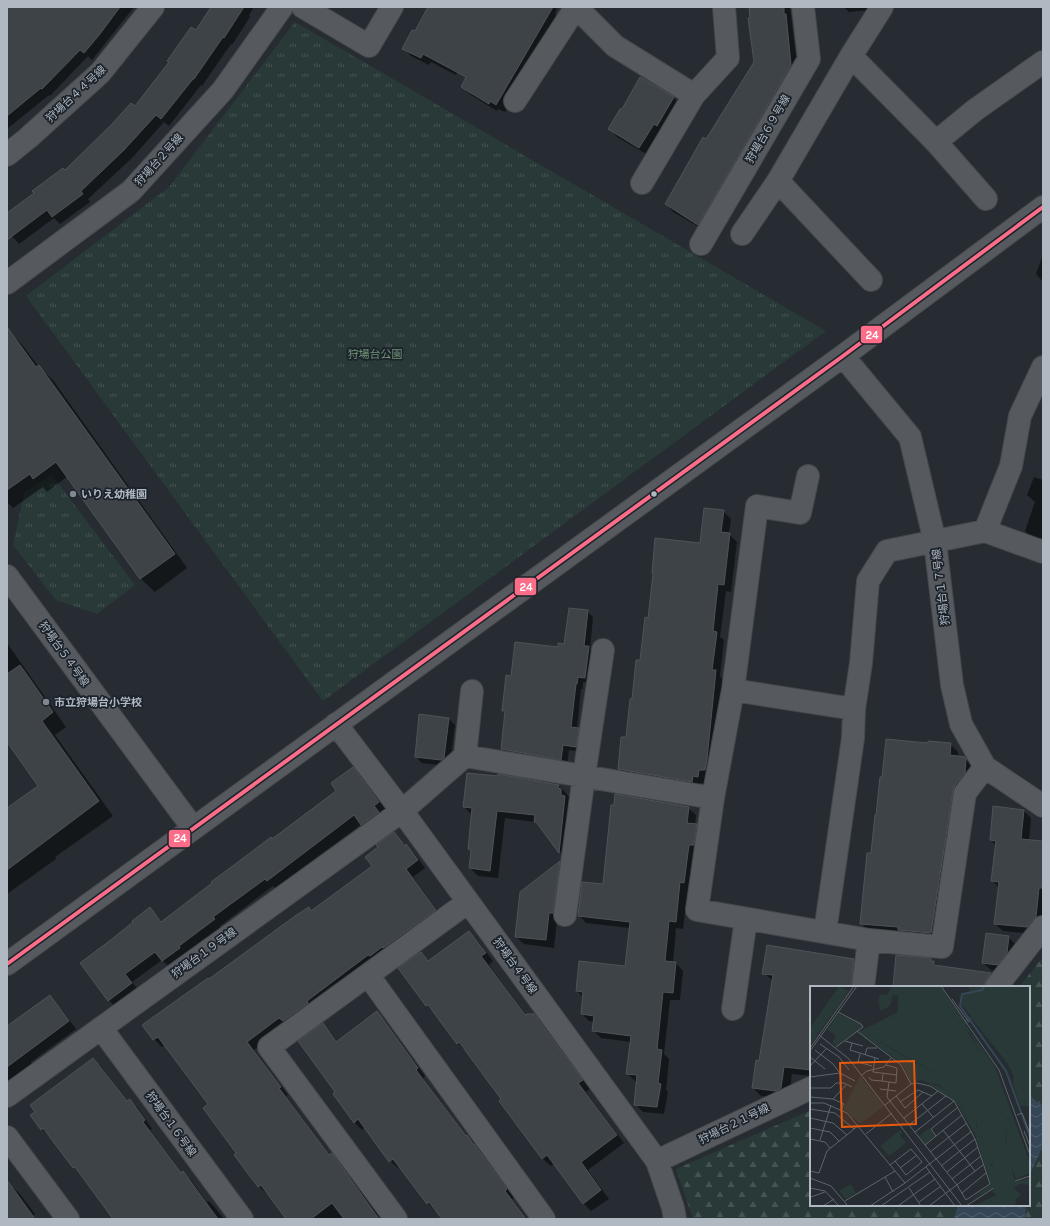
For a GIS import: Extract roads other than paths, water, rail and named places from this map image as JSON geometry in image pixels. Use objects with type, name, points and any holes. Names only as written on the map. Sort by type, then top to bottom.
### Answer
[{"type":"street","name":"狩場台４４号線","points":[[7,155],[100,73],[153,7]]},
{"type":"street","name":"狩場台２号線","points":[[9,277],[130,191],[223,90],[282,7]]},
{"type":"street","points":[[303,7],[369,46],[392,7]]},
{"type":"street","points":[[515,101],[576,7],[615,46],[694,95]]},
{"type":"street","points":[[642,183],[694,95],[728,58],[724,7]]},
{"type":"street","name":"狩場台６９号線","points":[[701,244],[809,59],[803,7]]},
{"type":"street","points":[[742,234],[778,182],[851,56],[882,7]]},
{"type":"street","points":[[851,56],[936,142],[986,199]]},
{"type":"street","points":[[936,142],[975,110],[1043,62]]},
{"type":"street","points":[[778,182],[871,280]]},
{"type":"street","points":[[7,964],[843,356],[1043,207]]},
{"type":"street","name":"狩場台１７号線","points":[[843,356],[910,437],[935,542],[954,691],[961,724],[985,767],[1043,806]]},
{"type":"street","points":[[985,531],[1012,466],[1020,416],[1043,366]]},
{"type":"street","points":[[808,476],[800,513],[757,506],[733,690],[713,798],[697,910],[869,940],[942,948],[965,793],[985,767]]},
{"type":"street","points":[[825,932],[853,738],[854,709],[861,663],[868,581],[887,551],[985,531],[1043,552]]},
{"type":"street","name":"狩場台５４号線","points":[[7,576],[193,828]]},
{"type":"street","points":[[565,915],[603,650]]},
{"type":"street","points":[[733,690],[854,709]]},
{"type":"street","points":[[472,691],[465,756],[713,798]]},
{"type":"street","name":"狩場台４号線","points":[[336,724],[402,811],[657,1161],[673,1208],[675,1219]]},
{"type":"street","name":"狩場台１９号線","points":[[7,1096],[402,811],[465,756]]},
{"type":"street","points":[[396,1219],[269,1047],[468,902]]},
{"type":"street","points":[[733,1008],[746,919]]},
{"type":"street","points":[[997,986],[1043,927]]},
{"type":"street","points":[[863,986],[869,940]]},
{"type":"street","points":[[368,975],[544,1219]]},
{"type":"street","name":"狩場台１６号線","points":[[101,1028],[242,1219]]},
{"type":"street","name":"狩場台２１号線","points":[[657,1161],[810,1088]]},
{"type":"street","points":[[7,1137],[68,1219]]},
{"type":"water","points":[[1030,1096],[1041,1105],[1043,1110],[1043,1146],[1030,1175]]},
{"type":"water","points":[[958,1206],[1026,1206],[1025,1219],[954,1219]]},
{"type":"place","name":"いりえ幼稚園","points":[[73,494]]},
{"type":"place","name":"市立狩場台小学校","points":[[46,702]]},
{"type":"park label","name":"狩場台公園","points":[[375,354]]}]
